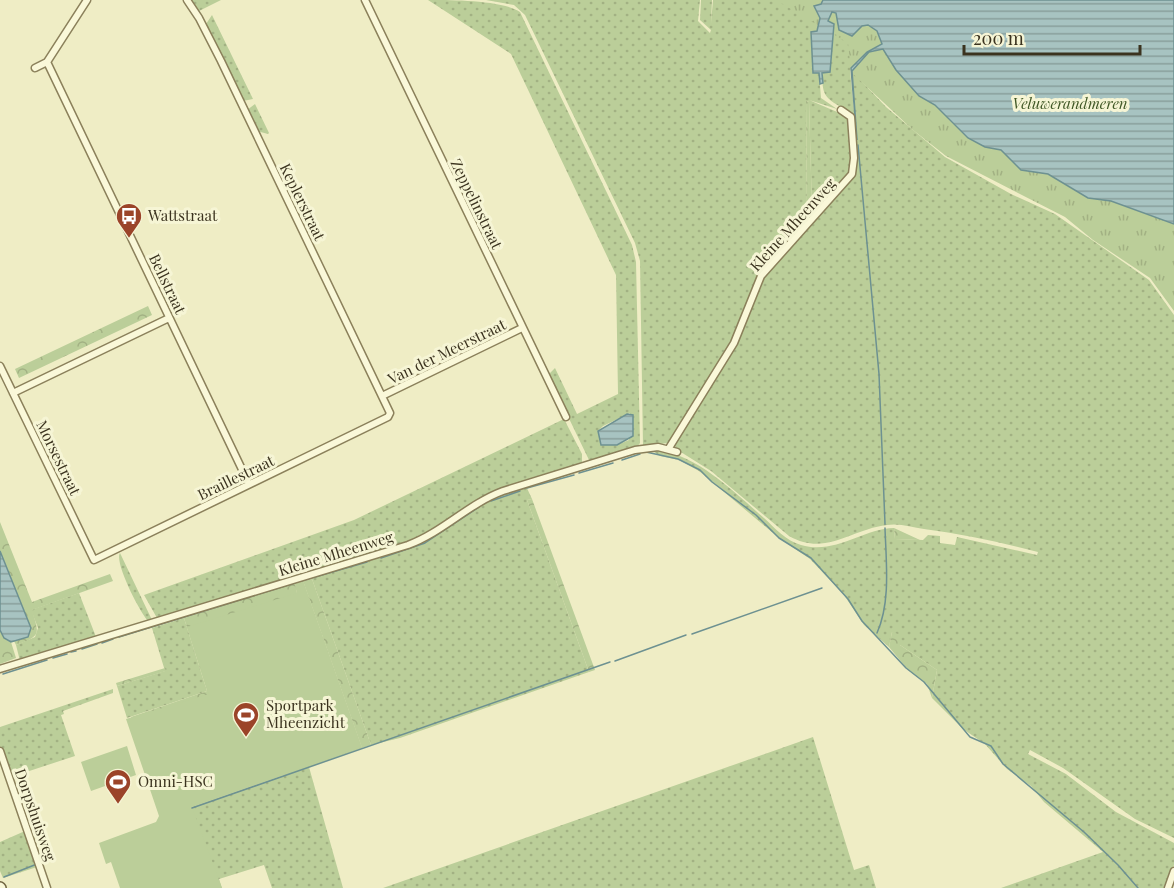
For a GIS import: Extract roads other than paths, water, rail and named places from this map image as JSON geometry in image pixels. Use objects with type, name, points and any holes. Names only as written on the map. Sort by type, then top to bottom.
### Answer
[{"type":"street","points":[[35,68],[47,62],[87,0]]},
{"type":"street","name":"Keplerstraat","points":[[187,0],[221,61],[390,413],[388,417]]},
{"type":"street","name":"Zeppelinstraat","points":[[365,0],[566,417]]},
{"type":"street","name":"Bellstraat","points":[[47,62],[249,484]]},
{"type":"street","name":"Kleine Mheenweg","points":[[669,448],[734,343],[761,276],[852,174],[854,158],[851,117],[841,110]]},
{"type":"street","points":[[13,393],[170,318]]},
{"type":"street","name":"Van der Meerstraat","points":[[382,396],[522,328]]},
{"type":"street","name":"Morsestraat","points":[[0,366],[94,560]]},
{"type":"street","name":"Braillestraat","points":[[94,560],[388,417]]},
{"type":"street","name":"Kleine Mheenweg","points":[[0,669],[408,545],[436,532],[483,499],[503,491],[635,450],[669,448],[677,452]]},
{"type":"street","name":"Dorpshuisweg","points":[[0,751],[47,888]]},
{"type":"street","points":[[1168,888],[1174,871]]},
{"type":"water","name":"Veluwerandmeren","points":[[823,0],[1174,0],[1174,224],[1111,201],[1088,198],[1048,174],[1021,170],[1001,150],[985,147],[968,138],[935,105],[919,96],[896,70],[883,49],[869,52],[852,71],[857,140],[851,68],[867,52],[882,44],[877,31],[868,25],[862,26],[852,36],[839,30],[836,13],[832,12],[828,21],[834,24],[830,72],[822,73],[823,83],[820,84],[819,73],[813,73],[811,32],[817,31],[820,18],[814,6],[821,4]]},
{"type":"water","points":[[627,414],[633,415],[633,436],[617,445],[601,445],[598,431]]},
{"type":"water","points":[[0,551],[31,628],[28,637],[11,642],[4,638],[0,630]]},
{"type":"waterway","points":[[858,145],[879,374],[885,524]]},
{"type":"waterway","points":[[646,452],[678,459],[700,470],[712,482],[756,515],[779,538],[811,558],[848,599],[862,621],[906,668],[924,682],[970,737],[991,746],[1003,764],[1084,832],[1138,888]]},
{"type":"waterway","points":[[622,460],[640,454]]},
{"type":"waterway","points":[[579,473],[613,463]]},
{"type":"waterway","points":[[527,488],[574,475]]},
{"type":"waterway","points":[[491,501],[520,491]]},
{"type":"waterway","points":[[381,558],[425,543],[479,507]]},
{"type":"waterway","points":[[877,633],[886,595],[885,528]]},
{"type":"waterway","points":[[301,581],[367,562]]},
{"type":"waterway","points":[[119,637],[295,583]]},
{"type":"waterway","points":[[692,634],[822,588]]},
{"type":"waterway","points":[[615,661],[686,635]]},
{"type":"waterway","points":[[102,643],[113,639]]},
{"type":"waterway","points":[[82,649],[97,644]]},
{"type":"waterway","points":[[71,652],[76,651]]},
{"type":"waterway","points":[[53,658],[67,654]]},
{"type":"waterway","points":[[3,674],[47,660]]},
{"type":"waterway","points":[[192,808],[610,662]]},
{"type":"waterway","points":[[4,877],[37,864]]},
{"type":"place","name":"Wattstraat","points":[[129,239]]},
{"type":"place","name":"Sportpark Mheenzicht","points":[[246,738]]},
{"type":"place","name":"Omni-HSC","points":[[118,805]]}]
